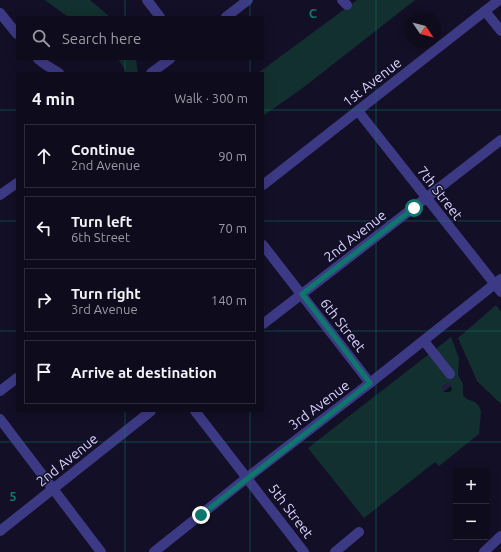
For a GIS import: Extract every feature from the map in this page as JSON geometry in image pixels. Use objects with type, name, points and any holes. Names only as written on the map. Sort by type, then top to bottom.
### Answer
[{"type":"street","points":[[147,0],[159,16]]},
{"type":"street","points":[[227,16],[248,0]]},
{"type":"street","name":"1st Avenue","points":[[264,184],[499,0]]},
{"type":"street","points":[[485,11],[501,31]]},
{"type":"street","points":[[0,13],[16,33]]},
{"type":"street","points":[[39,60],[57,72]]},
{"type":"street","points":[[152,72],[169,60]]},
{"type":"street","name":"7th Street","points":[[358,111],[427,198],[498,281],[501,292]]},
{"type":"street","name":"2nd Avenue","points":[[264,323],[501,140]]},
{"type":"street","points":[[0,195],[16,184]]},
{"type":"street","name":"6th Street","points":[[264,246],[370,383]]},
{"type":"street","name":"3rd Avenue","points":[[154,552],[248,477],[424,341],[498,281]]},
{"type":"street","points":[[424,341],[450,374]]},
{"type":"street","points":[[0,391],[16,379]]},
{"type":"street","name":"2nd Avenue","points":[[0,531],[150,412]]},
{"type":"street","name":"5th Street","points":[[196,412],[248,477],[304,552]]},
{"type":"street","points":[[2,425],[101,552]]},
{"type":"street","points":[[334,552],[359,532]]},
{"type":"street","points":[[484,552],[501,536]]},
{"type":"green space","points":[[45,0],[90,0],[109,16],[67,16]]},
{"type":"green space","points":[[357,0],[415,0],[304,87],[264,115],[264,72],[259,72]]},
{"type":"green space","points":[[119,60],[136,60],[138,72],[126,72]]},
{"type":"green space","points":[[496,305],[501,312],[501,404],[477,381],[458,338]]},
{"type":"green space","points":[[451,337],[459,358],[458,375],[463,384],[463,395],[467,399],[475,402],[479,406],[481,412],[479,434],[439,466],[435,462],[364,518],[308,448]]},
{"type":"building","points":[[448,382],[451,386],[444,391],[441,387]]},
{"type":"route","points":[[201,515],[370,383],[302,294],[414,208]]}]
